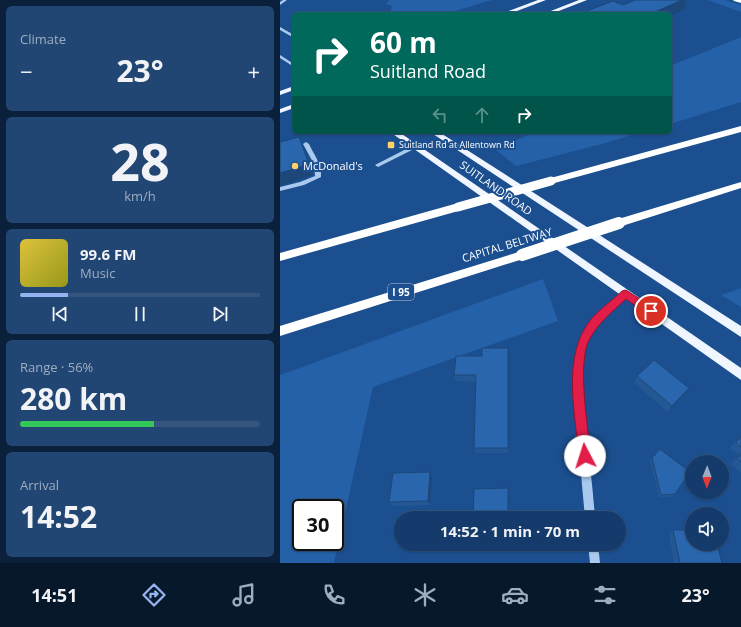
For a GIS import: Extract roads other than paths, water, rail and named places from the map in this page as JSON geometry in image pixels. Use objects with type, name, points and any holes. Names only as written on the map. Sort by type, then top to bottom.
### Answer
[{"type":"highway","points":[[736,0],[741,2]]},
{"type":"highway","points":[[280,258],[458,206],[741,129]]},
{"type":"highway","name":"CAPITAL BELTWAY","points":[[280,331],[741,185]]},
{"type":"main road","points":[[510,12],[543,0]]},
{"type":"main road","points":[[551,12],[584,0]]},
{"type":"main road","points":[[280,93],[292,89]]},
{"type":"main road","points":[[280,111],[292,107]]},
{"type":"main road","points":[[280,114],[292,112]]},
{"type":"main road","name":"SUITLAND ROAD","points":[[397,134],[741,374]]},
{"type":"main road","name":"SUITLAND ROAD","points":[[437,134],[741,332]]},
{"type":"street","points":[[280,4],[285,0]]},
{"type":"street","points":[[280,28],[292,36]]},
{"type":"street","points":[[280,56],[292,65]]},
{"type":"street","points":[[280,189],[302,184],[318,177],[319,173],[317,166],[306,144]]},
{"type":"street","points":[[378,165],[414,147]]},
{"type":"street","points":[[589,511],[579,393],[578,368],[580,353],[583,341],[592,325],[626,294]]},
{"type":"street","points":[[594,551],[595,563]]},
{"type":"place","name":"Suitland Rd at Allentown Rd","points":[[391,145]]},
{"type":"place","name":"McDonald's","points":[[295,166]]}]
